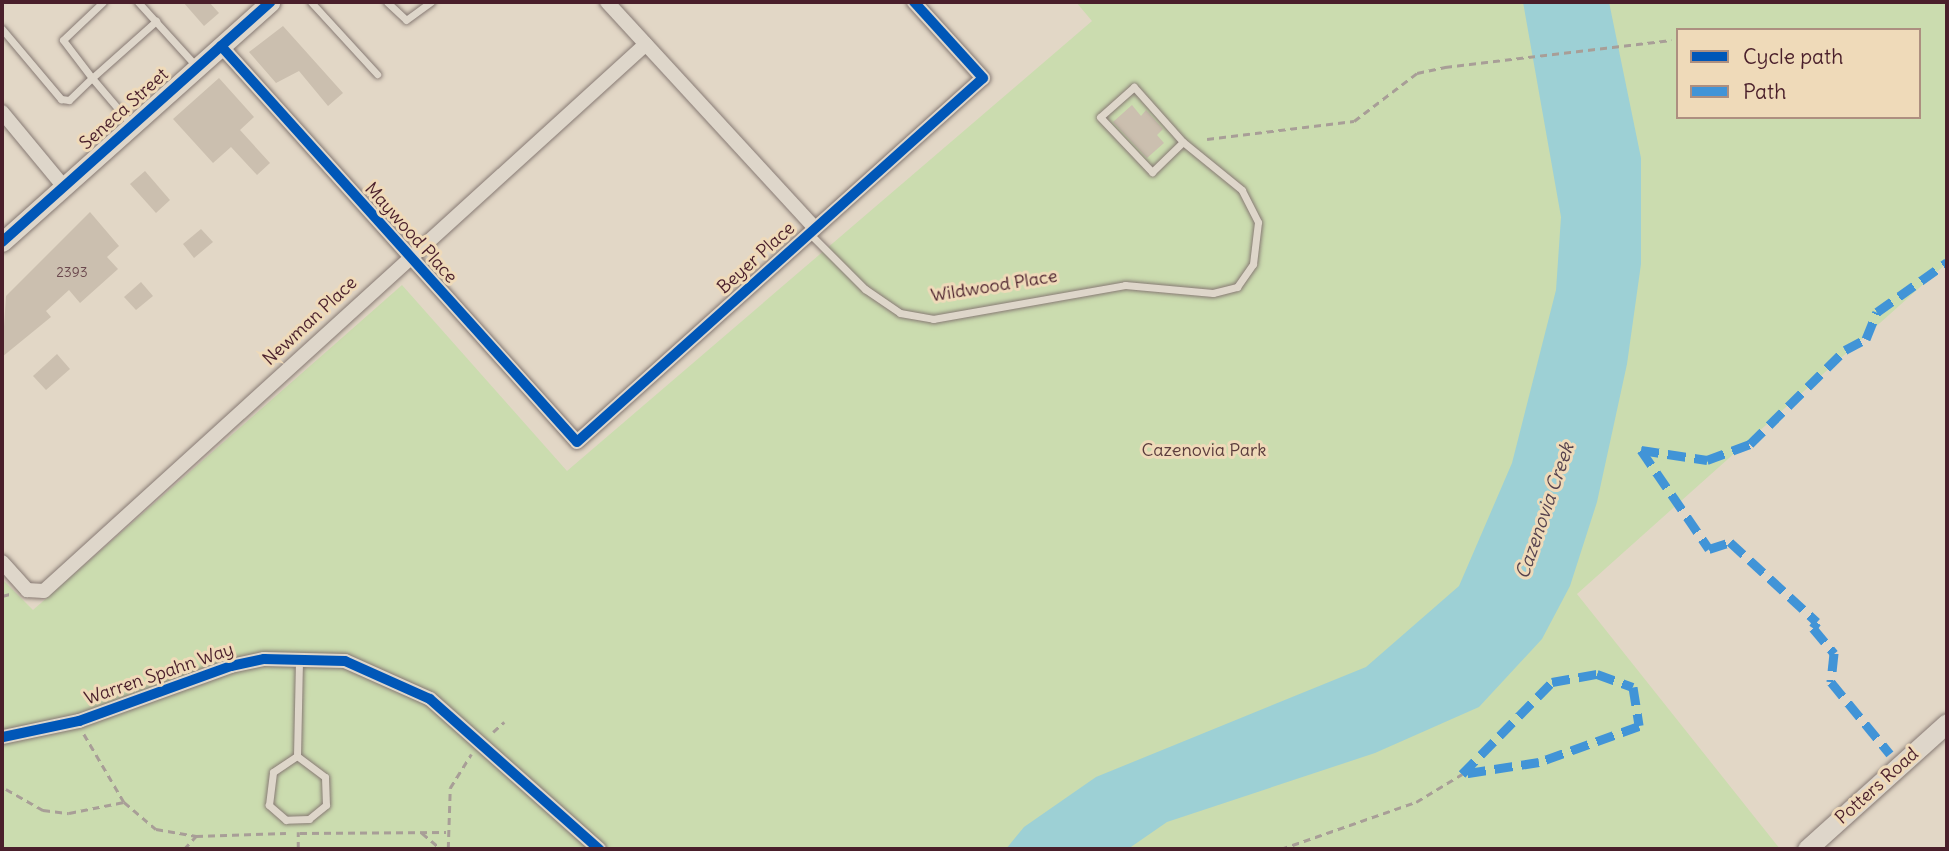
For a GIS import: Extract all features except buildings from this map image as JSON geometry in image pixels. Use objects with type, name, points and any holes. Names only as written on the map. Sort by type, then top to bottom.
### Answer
[{"type":"main road","name":"Seneca Street","points":[[2,242],[270,2]]},
{"type":"main road","name":"Potters Road","points":[[1813,847],[1947,723]]},
{"type":"street","name":"Wildwood Place","points":[[607,2],[813,231]]},
{"type":"street","name":"Beyer Place","points":[[577,442],[984,78],[914,2]]},
{"type":"street","name":"Newman Place","points":[[2,562],[27,590],[44,591],[407,257],[646,44]]},
{"type":"street","name":"Maywood Place","points":[[221,46],[407,257],[577,442]]},
{"type":"street","points":[[2,112],[64,187]]},
{"type":"street","name":"Warren Spahn Way","points":[[2,737],[79,721],[231,666],[299,659],[345,661],[430,699],[599,849]]},
{"type":"lane","points":[[103,2],[63,40],[133,125]]},
{"type":"lane","points":[[138,2],[197,67]]},
{"type":"lane","points":[[312,2],[377,74]]},
{"type":"lane","points":[[387,2],[406,20],[430,2]]},
{"type":"lane","points":[[2,29],[61,99],[69,100],[156,21]]},
{"type":"lane","points":[[1134,87],[1183,142],[1152,172],[1100,117],[1134,87]]},
{"type":"lane","name":"Wildwood Place","points":[[813,231],[865,289],[900,313],[933,318],[1125,285],[1213,293],[1237,287],[1253,264],[1258,222],[1242,190],[1183,142]]},
{"type":"lane","points":[[297,756],[299,659]]},
{"type":"lane","points":[[297,756],[325,777],[326,806],[298,819],[286,820],[269,805],[272,772],[297,756]]},
{"type":"path","points":[[1207,139],[1354,121],[1417,73],[1445,67],[1671,40]]},
{"type":"path","points":[[493,732],[504,722]]},
{"type":"path","points":[[83,731],[124,802],[156,830],[196,836],[446,832]]},
{"type":"path","points":[[448,849],[446,832],[450,788],[474,752]]},
{"type":"path","points":[[1281,849],[1416,802],[1462,774]]},
{"type":"path","points":[[6,789],[43,810],[69,813],[124,802]]},
{"type":"path","points":[[298,819],[298,849]]},
{"type":"path","points":[[422,833],[441,849]]},
{"type":"path","points":[[184,849],[196,836]]},
{"type":"green space","name":"Cazenovia Park","points":[[1076,2],[1947,2],[1947,263],[1577,594],[1780,849],[2,849],[2,579],[33,610],[402,285],[567,471],[1092,21]]},
{"type":"water","name":"Cazenovia Creek","points":[[1523,2],[1609,2],[1641,158],[1641,264],[1627,364],[1597,502],[1570,586],[1542,639],[1479,707],[1375,753],[1167,822],[1128,849],[1006,849],[1024,827],[1096,777],[1366,667],[1459,586],[1512,463],[1556,290],[1561,217]]},
{"type":"marked path","points":[[1641,450],[1707,460],[1750,444],[1845,350],[1866,339],[1877,312],[1947,262]]},
{"type":"marked path","points":[[1641,450],[1709,549],[1730,542],[1817,622],[1813,628],[1834,653],[1831,682],[1890,754]]},
{"type":"marked path","points":[[1597,674],[1633,687],[1639,726],[1539,762],[1462,774],[1552,682],[1597,674]]},
{"type":"cycle path","points":[[2,242],[270,2]]},
{"type":"cycle path","points":[[221,46],[577,442],[983,78],[914,2]]},
{"type":"cycle path","points":[[3,737],[79,721],[231,666],[264,659],[345,661],[430,699],[599,849]]}]
